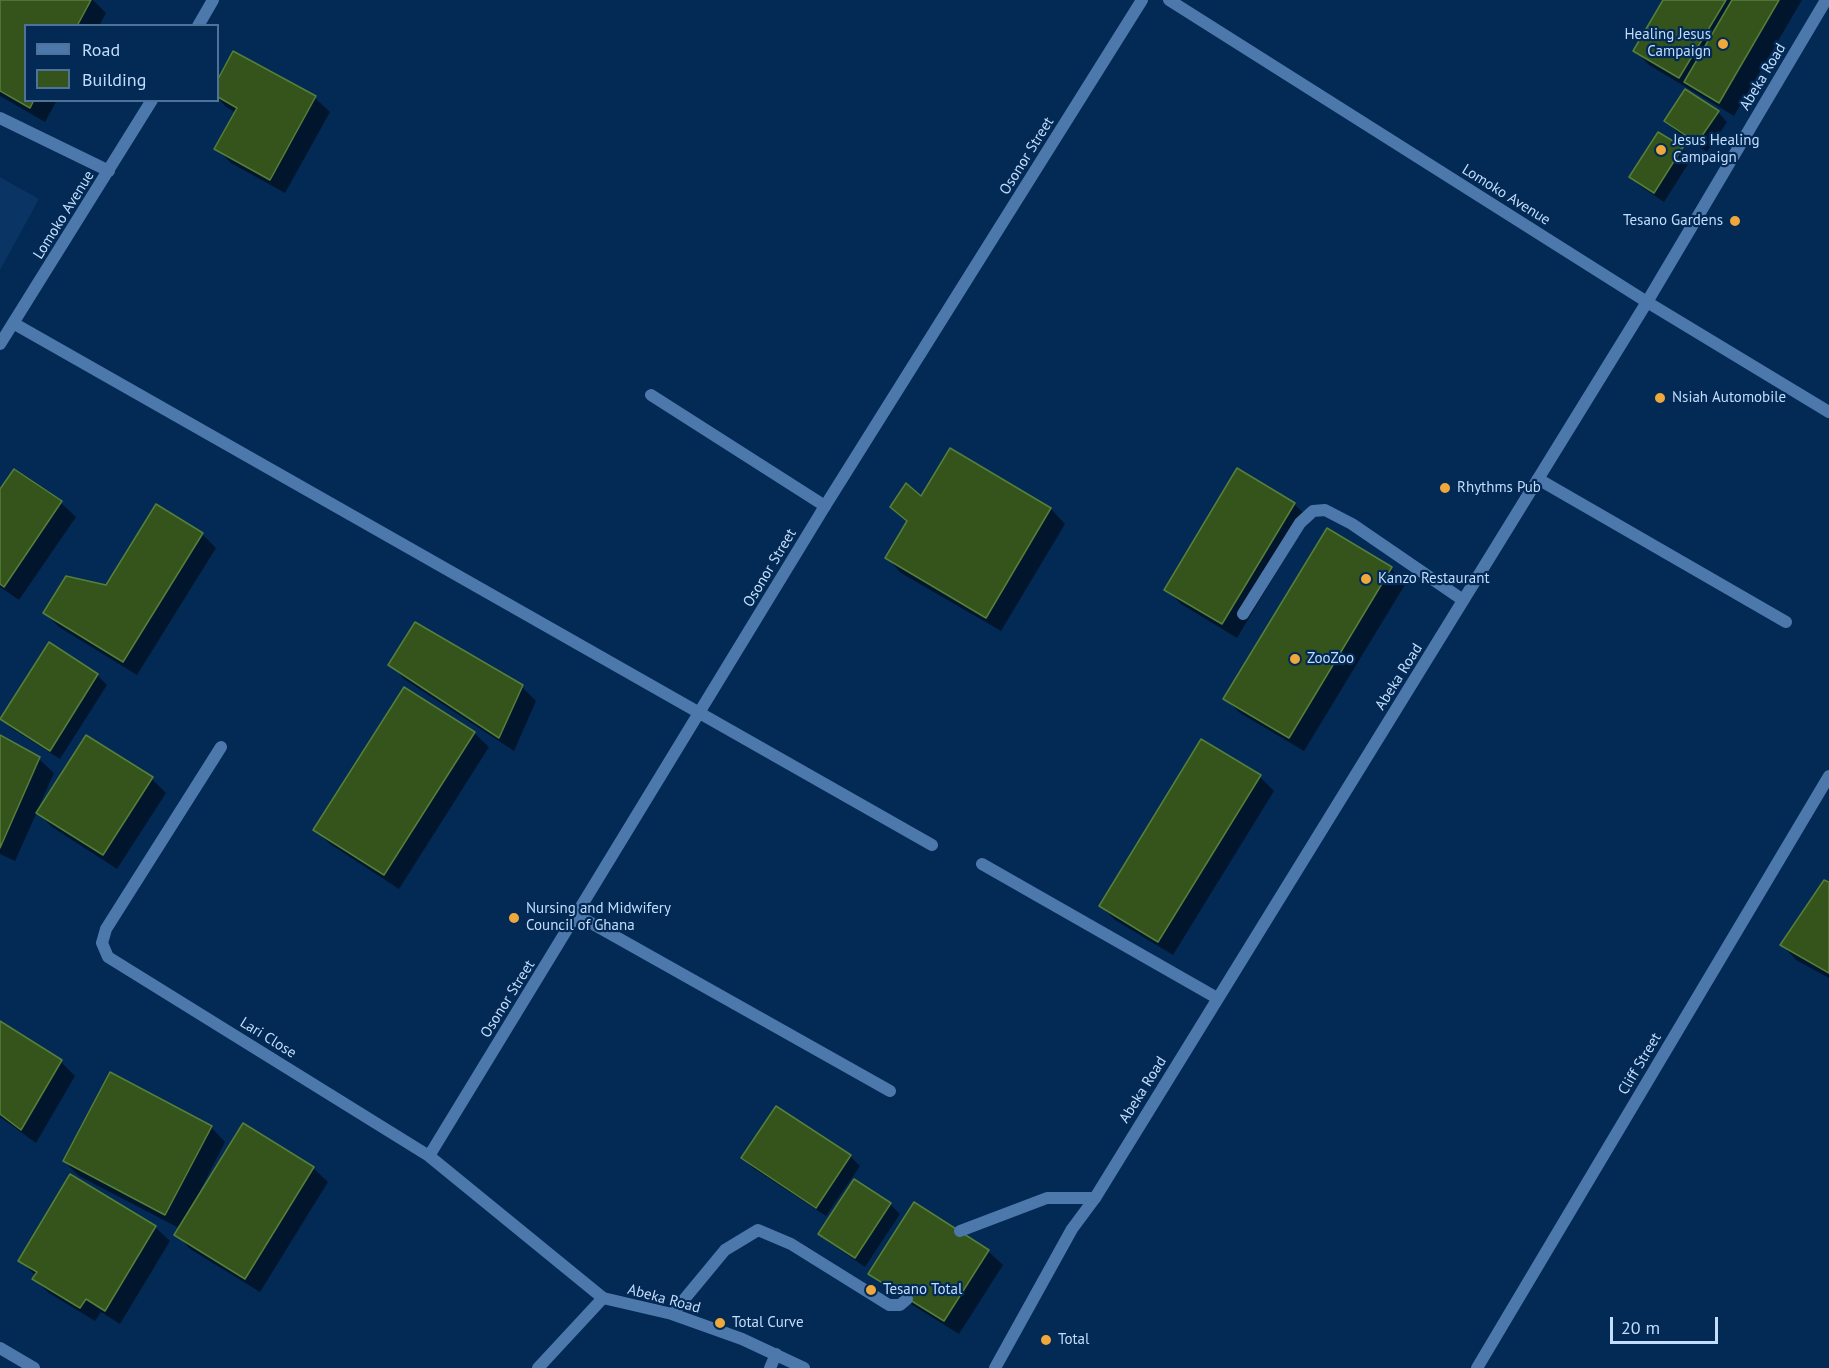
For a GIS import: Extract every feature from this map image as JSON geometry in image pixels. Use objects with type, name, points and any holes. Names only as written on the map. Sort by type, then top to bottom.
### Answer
[{"type":"street","points":[[199,24],[213,0]]},
{"type":"street","name":"Osonor Street","points":[[429,1156],[825,506],[1142,0]]},
{"type":"street","name":"Lomoko Avenue","points":[[1169,0],[1647,302],[1829,412]]},
{"type":"street","name":"Abeka Road","points":[[995,1368],[1072,1229],[1095,1198],[1647,302],[1826,0]]},
{"type":"street","name":"Lomoko Avenue","points":[[0,344],[151,102]]},
{"type":"street","points":[[0,118],[109,171]]},
{"type":"street","points":[[13,323],[932,845]]},
{"type":"street","points":[[651,395],[825,506]]},
{"type":"street","points":[[1538,479],[1786,622]]},
{"type":"street","points":[[1243,614],[1300,523],[1313,511],[1324,510],[1352,524],[1463,600]]},
{"type":"street","name":"Lari Close","points":[[221,747],[106,929],[102,943],[108,957],[429,1156],[603,1298]]},
{"type":"street","name":"Cliff Street","points":[[1477,1368],[1829,776]]},
{"type":"street","points":[[982,864],[1217,998]]},
{"type":"street","points":[[577,915],[890,1090]]},
{"type":"street","points":[[960,1231],[1047,1198],[1095,1198]]},
{"type":"street","points":[[672,1314],[725,1250],[758,1230],[791,1244],[889,1305],[900,1305],[907,1299]]},
{"type":"street","name":"Abeka Road","points":[[538,1368],[603,1298],[672,1314],[742,1339],[804,1368]]},
{"type":"street","points":[[0,1348],[34,1368]]},
{"type":"street","points":[[770,1368],[776,1354]]},
{"type":"shaded area","points":[[0,177],[39,199],[0,270]]},
{"type":"building","points":[[0,0],[91,0],[78,24],[24,24],[24,102],[33,102],[30,108],[0,91]]},
{"type":"building","points":[[1663,0],[1726,0],[1679,78],[1633,51]]},
{"type":"building","points":[[1732,0],[1779,0],[1719,103],[1684,82]]},
{"type":"building","points":[[233,51],[316,96],[270,180],[214,149],[237,108],[219,98],[219,77]]},
{"type":"building","points":[[1685,89],[1719,111],[1697,143],[1664,121]]},
{"type":"building","points":[[1658,132],[1683,147],[1654,193],[1629,177]]},
{"type":"building","points":[[950,448],[1051,508],[986,618],[885,558],[907,521],[890,507],[906,483],[921,496]]},
{"type":"building","points":[[1237,468],[1295,503],[1222,624],[1164,590]]},
{"type":"building","points":[[14,469],[62,501],[4,587],[0,584],[0,489]]},
{"type":"building","points":[[156,504],[203,533],[123,662],[43,613],[66,576],[106,585]]},
{"type":"building","points":[[1327,528],[1392,567],[1289,738],[1223,699]]},
{"type":"building","points":[[415,622],[523,685],[499,738],[388,665]]},
{"type":"building","points":[[49,642],[98,674],[50,751],[0,719]]},
{"type":"building","points":[[404,687],[475,732],[384,875],[313,830]]},
{"type":"building","points":[[0,735],[40,757],[0,848]]},
{"type":"building","points":[[86,735],[153,777],[103,855],[36,813]]},
{"type":"building","points":[[1201,739],[1261,775],[1158,942],[1099,906]]},
{"type":"building","points":[[1824,880],[1829,882],[1829,973],[1780,945]]},
{"type":"building","points":[[0,1021],[62,1060],[21,1130],[0,1114]]},
{"type":"building","points":[[110,1072],[212,1126],[165,1215],[63,1161]]},
{"type":"building","points":[[776,1106],[851,1155],[816,1208],[741,1158]]},
{"type":"building","points":[[243,1123],[314,1167],[245,1279],[174,1235]]},
{"type":"building","points":[[70,1174],[156,1226],[105,1311],[86,1299],[80,1308],[32,1279],[37,1272],[18,1261]]},
{"type":"building","points":[[854,1179],[891,1203],[855,1258],[818,1234]]},
{"type":"building","points":[[914,1202],[989,1250],[944,1321],[868,1274]]},
{"type":"place","name":"Healing Jesus Campaign","points":[[1723,44]]},
{"type":"place","name":"Jesus Healing Campaign","points":[[1661,150]]},
{"type":"place","name":"Tesano Gardens","points":[[1735,221]]},
{"type":"place","name":"Nsiah Automobile","points":[[1660,398]]},
{"type":"place","name":"Rhythms Pub","points":[[1445,488]]},
{"type":"place","name":"Kanzo Restaurant","points":[[1366,579]]},
{"type":"place","name":"ZooZoo","points":[[1295,659]]},
{"type":"place","name":"Nursing and Midwifery Council of Ghana","points":[[514,918]]},
{"type":"place","name":"Tesano Total","points":[[871,1290]]},
{"type":"place","name":"Total Curve","points":[[720,1323]]},
{"type":"place","name":"Total","points":[[1046,1340]]}]
